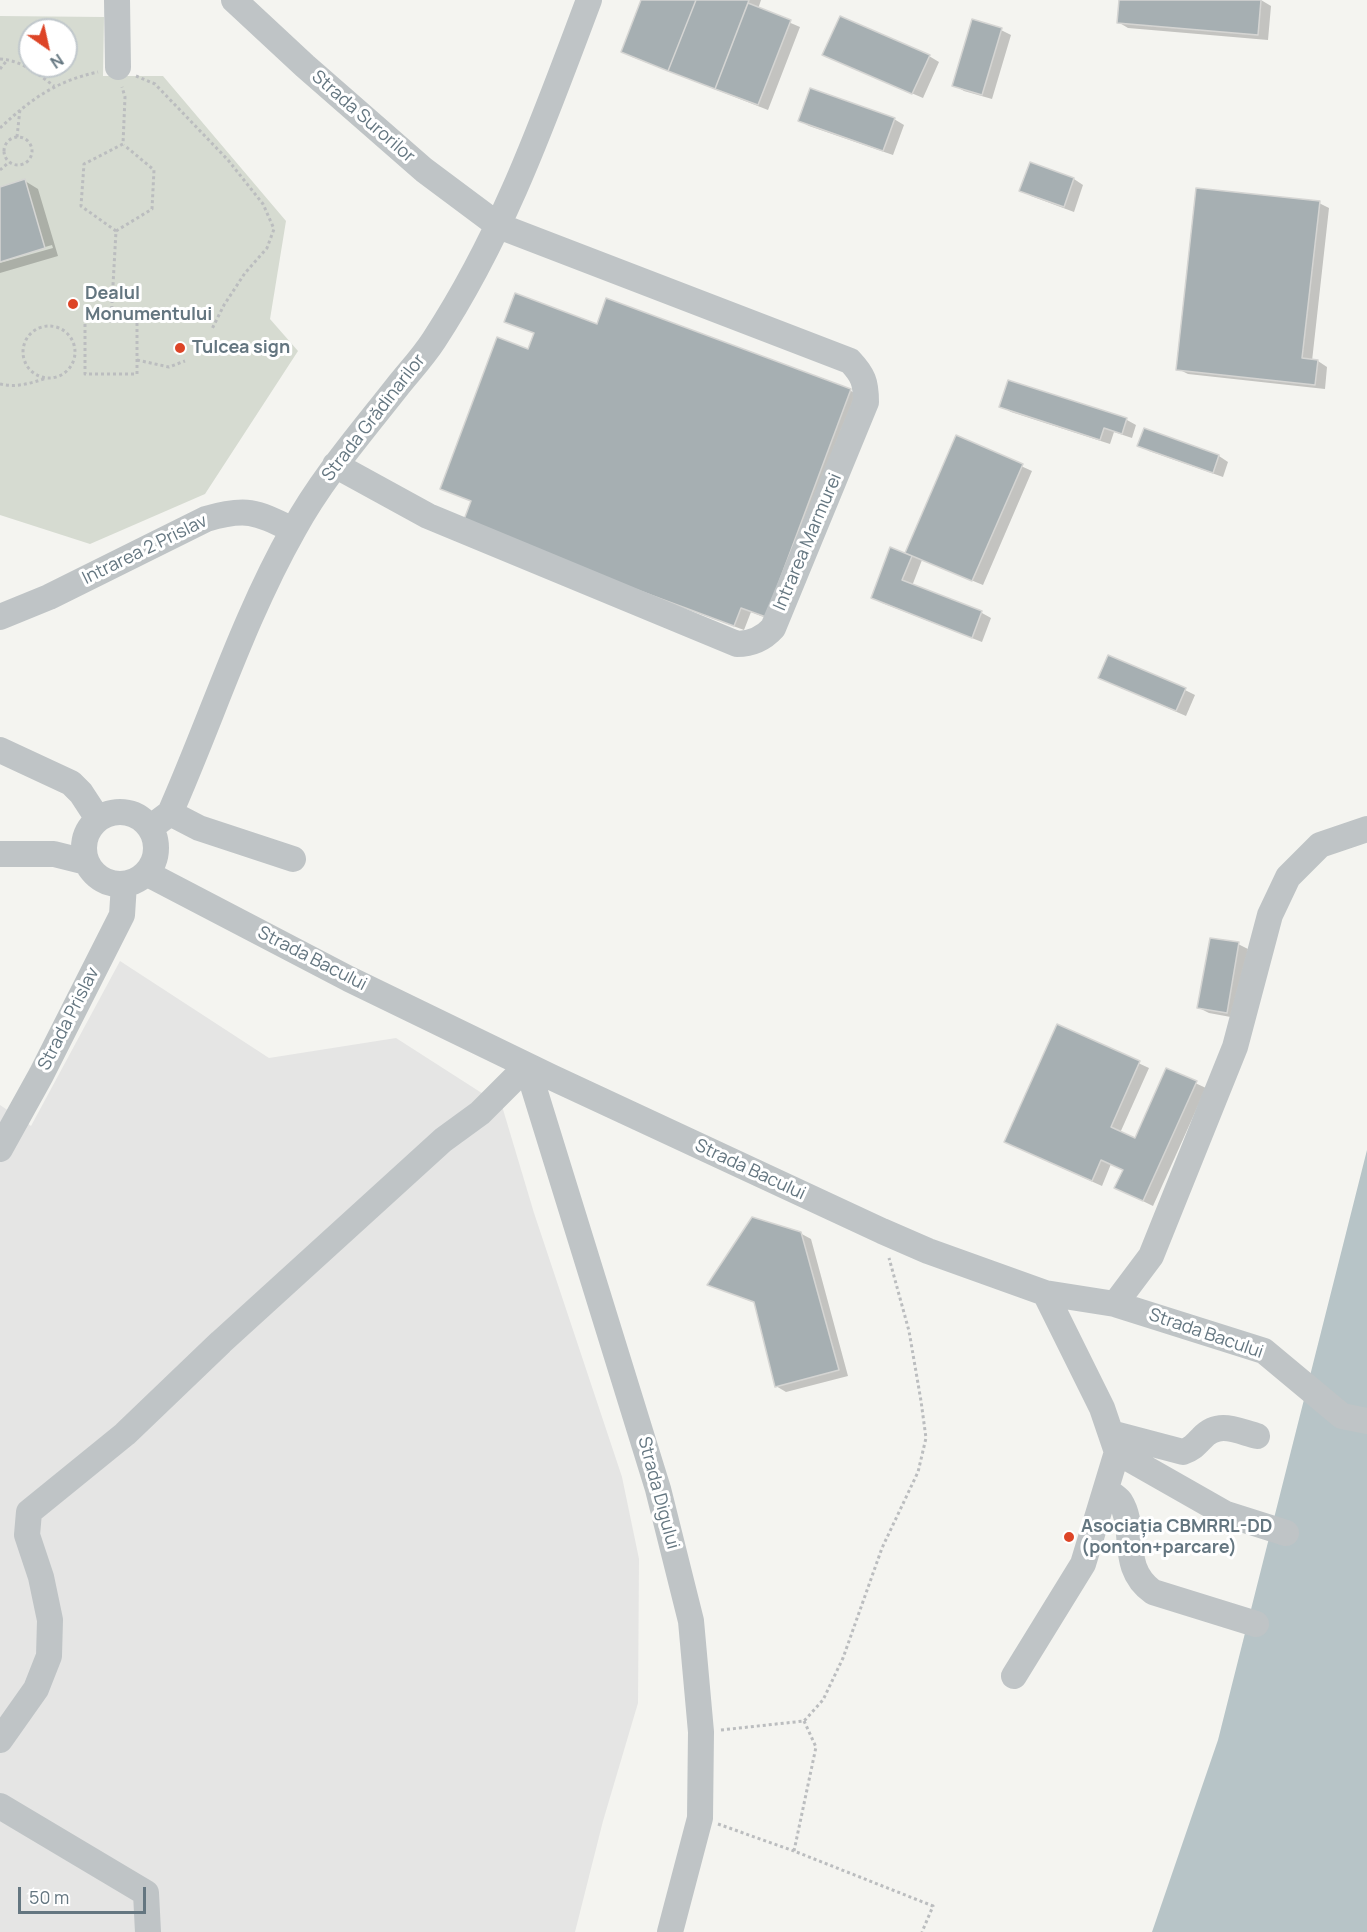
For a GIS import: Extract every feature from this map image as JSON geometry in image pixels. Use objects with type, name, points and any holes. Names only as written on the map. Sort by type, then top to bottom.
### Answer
[{"type":"street","points":[[117,0],[118,68]]},
{"type":"street","name":"Strada Surorilor","points":[[234,0],[304,66],[424,170],[499,226]]},
{"type":"street","name":"Strada Grădinarilor","points":[[170,813],[259,596],[293,530],[335,465],[432,343],[460,299],[499,226],[517,187],[589,0]]},
{"type":"street","name":"Intrarea Marmurei","points":[[335,465],[428,516],[737,644],[749,644],[772,628],[866,402],[866,386],[860,372],[850,361],[499,226]]},
{"type":"street","name":"Intrarea 2 Prislav","points":[[0,617],[49,597],[206,519],[226,513],[259,514],[293,530]]},
{"type":"street","points":[[0,750],[72,783],[98,819]]},
{"type":"street","points":[[120,812],[132,814],[150,828],[155,839],[156,851],[153,862],[135,878],[112,884],[101,880],[92,872],[83,850],[90,828],[98,819],[120,812]]},
{"type":"street","points":[[150,828],[170,813],[199,828],[293,859]]},
{"type":"street","points":[[1115,1304],[1151,1256],[1234,1047],[1269,915],[1288,877],[1320,845],[1367,829]]},
{"type":"street","points":[[0,854],[54,854],[86,862]]},
{"type":"street","name":"Strada Bacului","points":[[135,878],[527,1066],[928,1251],[1045,1293],[1115,1304],[1264,1351],[1342,1416],[1367,1421]]},
{"type":"street","name":"Strada Prislav","points":[[0,1149],[41,1075],[122,915],[135,878]]},
{"type":"street","points":[[0,1740],[36,1689],[49,1656],[50,1620],[41,1577],[27,1535],[29,1512],[125,1434],[221,1342],[443,1140],[480,1113],[527,1066]]},
{"type":"street","name":"Strada Digului","points":[[527,1066],[658,1489],[691,1622],[701,1732],[700,1818],[670,1932]]},
{"type":"street","points":[[1014,1676],[1083,1564],[1106,1490],[1114,1443],[1102,1408],[1045,1293]]},
{"type":"street","points":[[1114,1443],[1183,1452],[1194,1448],[1210,1430],[1224,1427],[1257,1436]]},
{"type":"street","points":[[1114,1443],[1226,1514],[1286,1533]]},
{"type":"street","points":[[1106,1490],[1120,1500],[1126,1517],[1133,1566],[1142,1584],[1153,1592],[1256,1624]]},
{"type":"street","points":[[0,1806],[146,1893],[148,1932]]},
{"type":"path","points":[[0,59],[8,59],[29,68],[54,86]]},
{"type":"path","points":[[0,69],[8,59]]},
{"type":"path","points":[[0,128],[20,109],[54,86],[79,76],[118,68],[155,84],[228,159],[263,204],[274,230],[267,248],[245,273],[224,305],[213,329]]},
{"type":"path","points":[[123,144],[124,97]]},
{"type":"path","points":[[17,136],[20,109]]},
{"type":"path","points":[[17,136],[30,143],[32,152],[27,162],[19,165],[9,162],[4,155],[4,145],[10,139],[17,136]]},
{"type":"path","points":[[116,231],[152,209],[154,170],[123,144]]},
{"type":"path","points":[[116,231],[81,206],[84,165],[123,144]]},
{"type":"path","points":[[0,170],[9,162]]},
{"type":"path","points":[[111,321],[116,231]]},
{"type":"path","points":[[85,321],[111,321],[137,321],[137,374],[85,374],[85,321]]},
{"type":"path","points":[[0,384],[25,385],[56,377],[69,369],[74,361],[74,343],[63,330],[48,326],[32,333],[24,344],[24,360],[28,368],[35,374],[47,378]]},
{"type":"path","points":[[75,352],[85,352]]},
{"type":"path","points":[[137,360],[169,367],[185,361]]},
{"type":"path","points":[[701,1732],[804,1721],[823,1700],[843,1658],[882,1548],[918,1472],[926,1438],[921,1401],[909,1331],[882,1231]]},
{"type":"path","points":[[794,1851],[816,1747],[804,1721]]},
{"type":"path","points":[[700,1818],[794,1851],[933,1906],[922,1932]]},
{"type":"shaded area","points":[[0,16],[104,17],[103,76],[163,76],[286,221],[270,319],[298,351],[205,494],[90,544],[0,515]]},
{"type":"shaded area","points":[[120,961],[269,1058],[396,1038],[502,1106],[534,1213],[622,1477],[639,1559],[638,1703],[603,1821],[575,1932],[0,1932],[0,1105],[31,1126]]},
{"type":"shaded area","points":[[1367,1150],[1367,1932],[1152,1932],[1218,1740]]},
{"type":"building","points":[[641,0],[696,0],[668,71],[621,52]]},
{"type":"building","points":[[696,0],[749,0],[715,89],[668,71]]},
{"type":"building","points":[[1119,0],[1261,0],[1258,35],[1117,23]]},
{"type":"building","points":[[748,3],[791,20],[758,105],[715,89]]},
{"type":"building","points":[[840,16],[930,55],[912,94],[822,55]]},
{"type":"building","points":[[972,19],[1002,28],[982,95],[952,86]]},
{"type":"building","points":[[810,88],[895,118],[883,151],[798,121]]},
{"type":"building","points":[[1030,162],[1074,178],[1064,207],[1019,191]]},
{"type":"building","points":[[25,179],[45,248],[0,262],[0,187]]},
{"type":"building","points":[[1196,188],[1320,201],[1302,358],[1318,360],[1315,385],[1176,370]]},
{"type":"building","points":[[515,293],[597,324],[606,298],[851,389],[766,617],[741,608],[734,626],[462,525],[471,501],[440,489],[497,337],[528,349],[534,333],[504,322]]},
{"type":"building","points":[[1008,380],[1127,418],[1122,434],[1104,428],[1100,440],[999,407]]},
{"type":"building","points":[[1144,428],[1219,455],[1213,473],[1137,446]]},
{"type":"building","points":[[956,435],[1023,464],[972,581],[905,553]]},
{"type":"building","points":[[890,547],[912,556],[902,580],[982,611],[972,638],[871,598]]},
{"type":"building","points":[[1108,655],[1186,688],[1176,711],[1098,678]]},
{"type":"building","points":[[1210,938],[1239,942],[1227,1013],[1197,1008]]},
{"type":"building","points":[[1057,1024],[1140,1061],[1111,1127],[1135,1138],[1166,1068],[1197,1081],[1143,1201],[1114,1188],[1123,1170],[1101,1160],[1092,1181],[1004,1142]]},
{"type":"building","points":[[752,1217],[801,1232],[839,1370],[775,1387],[754,1302],[707,1285]]},
{"type":"place","name":"Dealul Monumentului","points":[[73,304]]},
{"type":"place","name":"Tulcea sign","points":[[180,348]]},
{"type":"place","name":"Asociația CBMRRL-DD (ponton+parcare)","points":[[1069,1537]]}]
